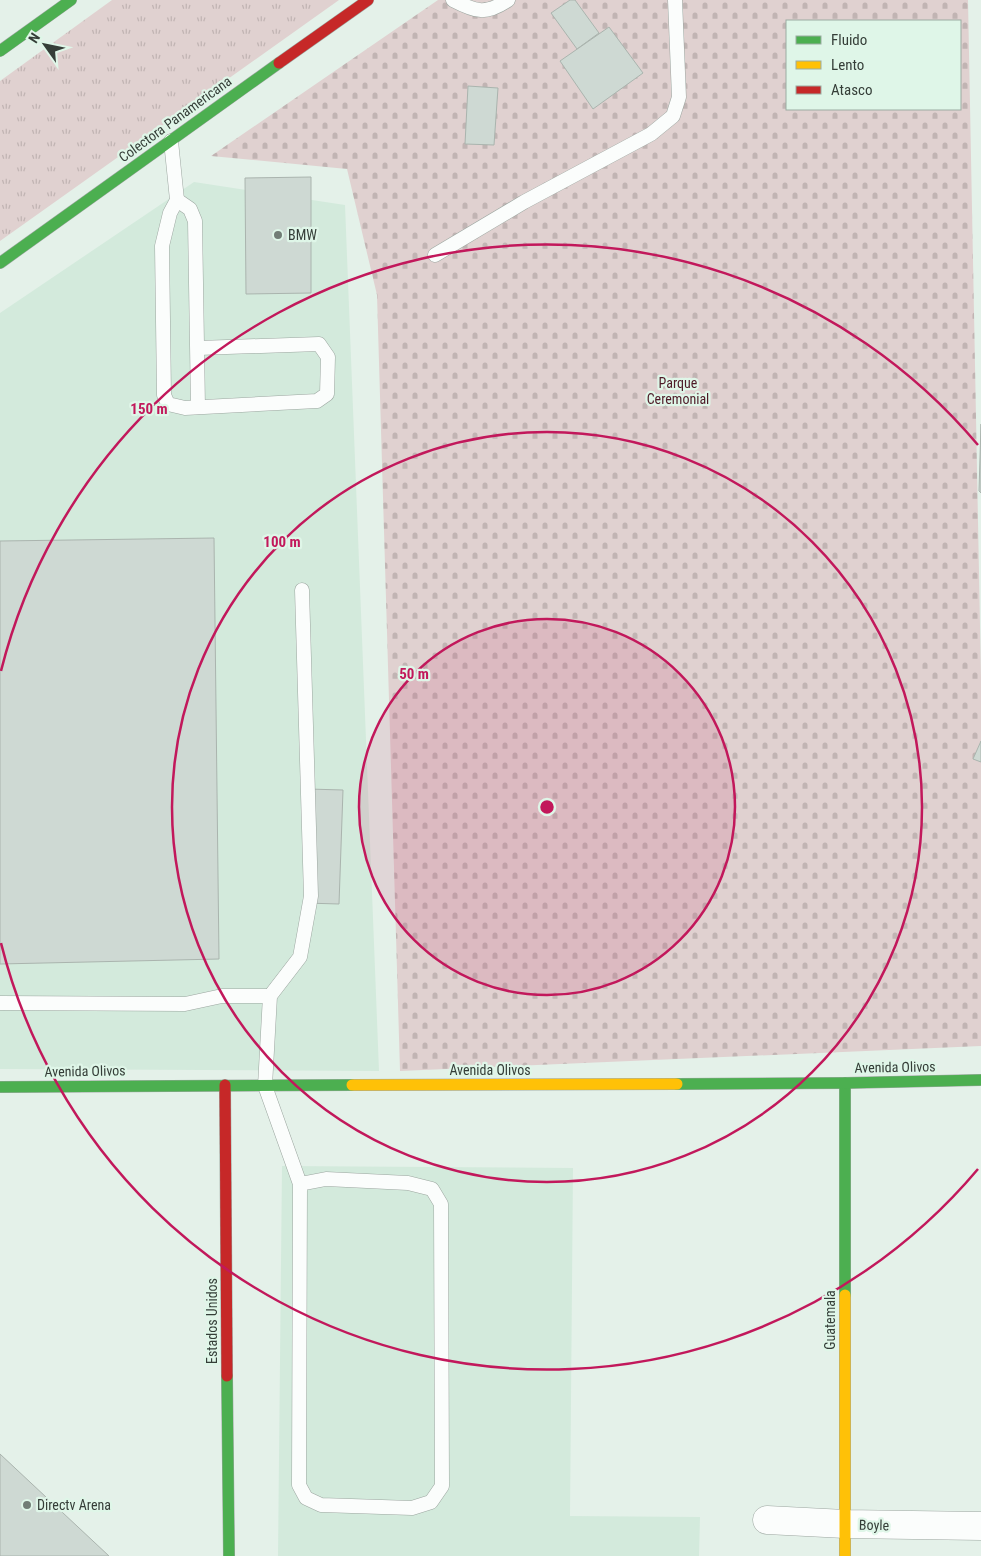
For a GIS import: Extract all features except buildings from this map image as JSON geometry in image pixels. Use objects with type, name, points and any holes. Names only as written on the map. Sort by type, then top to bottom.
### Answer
[{"type":"main road","points":[[0,51],[71,0]]},
{"type":"main road","name":"Colectora Panamericana","points":[[0,263],[368,0]]},
{"type":"main road","name":"Avenida Olivos","points":[[0,1087],[845,1083],[981,1080]]},
{"type":"main road","name":"Guatemala","points":[[845,1083],[845,1556]]},
{"type":"main road","name":"Estados Unidos","points":[[225,1085],[229,1556]]},
{"type":"street","name":"Boyle","points":[[767,1520],[845,1524],[981,1526]]},
{"type":"lane","points":[[453,0],[471,10],[484,12],[508,0]]},
{"type":"lane","points":[[435,255],[524,202],[651,134],[673,116],[679,97],[675,0]]},
{"type":"lane","points":[[171,141],[177,200],[170,213],[162,246],[164,395],[168,404],[185,408],[317,401],[327,394],[328,357],[319,344],[198,348]]},
{"type":"lane","points":[[177,200],[190,209],[195,221],[198,407]]},
{"type":"lane","points":[[300,1184],[326,1179],[408,1183],[432,1190],[441,1204],[442,1486],[431,1502],[412,1508],[321,1505],[306,1498],[299,1485],[300,1184],[265,1086],[270,996],[300,957],[311,896],[302,590]]},
{"type":"lane","points":[[0,1003],[185,1004],[222,996],[270,996]]},
{"type":"shaded area","points":[[194,182],[345,205],[379,1071],[0,1069],[0,313]]},
{"type":"shaded area","points":[[282,1166],[573,1168],[570,1516],[700,1517],[699,1556],[278,1556]]},
{"type":"green space","points":[[112,0],[339,0],[0,241],[0,81]]},
{"type":"green space","name":"Parque Ceremonial","points":[[438,0],[968,0],[981,677],[981,1046],[400,1071],[377,295],[347,169],[211,156]]},
{"type":"traffic: fast","points":[[0,51],[71,0]]},
{"type":"traffic: fast","points":[[0,263],[279,63]]},
{"type":"traffic: fast","points":[[677,1084],[981,1080]]},
{"type":"traffic: fast","points":[[845,1083],[845,1295]]},
{"type":"traffic: fast","points":[[0,1087],[352,1085]]},
{"type":"traffic: fast","points":[[227,1376],[229,1556]]},
{"type":"traffic: slow","points":[[352,1085],[677,1084]]},
{"type":"traffic: slow","points":[[845,1295],[845,1556]]},
{"type":"traffic: jam","points":[[279,63],[368,0]]},
{"type":"traffic: jam","points":[[225,1085],[227,1376]]},
{"type":"place","name":"BMW","points":[[278,235]]},
{"type":"place","name":"Directv Arena","points":[[27,1505]]}]
